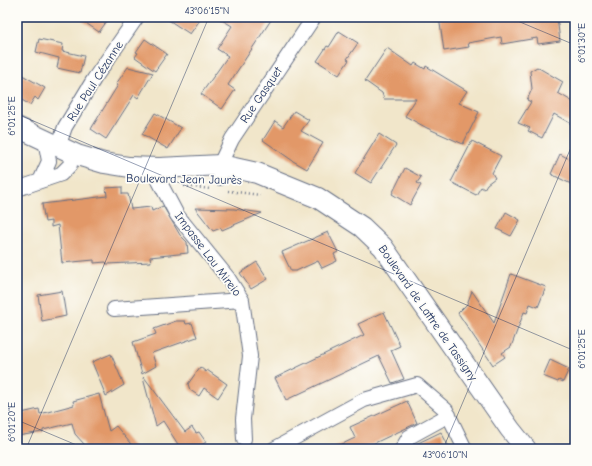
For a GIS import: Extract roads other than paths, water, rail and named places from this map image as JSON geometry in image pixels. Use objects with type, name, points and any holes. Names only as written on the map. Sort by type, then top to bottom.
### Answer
[{"type":"street","name":"Rue Paul Cézanne","points":[[40,181],[49,161],[50,147],[65,127],[94,79],[137,17]]},
{"type":"street","name":"Rue Gasquet","points":[[221,181],[222,160],[232,139],[314,17]]},
{"type":"street","name":"Boulevard Jean Jaurès","points":[[17,126],[50,147],[70,165],[100,174],[126,179],[160,177],[290,187]]},
{"type":"street","name":"Boulevard Jean Jaurès","points":[[17,139],[104,163],[129,167],[160,177]]},
{"type":"street","points":[[17,189],[61,174],[70,165]]},
{"type":"street","name":"Impasse Lou Mireio","points":[[160,177],[177,215],[228,278],[242,300],[250,356],[243,419],[244,440]]},
{"type":"street","name":"Boulevard de Lattre de Tassigny","points":[[290,187],[318,198],[336,209],[362,227],[383,247],[510,429],[526,449]]},
{"type":"street","points":[[114,309],[242,300]]},
{"type":"street","points":[[274,449],[364,400],[417,385],[446,410],[465,449]]},
{"type":"street","points":[[402,449],[409,437],[448,415]]}]
